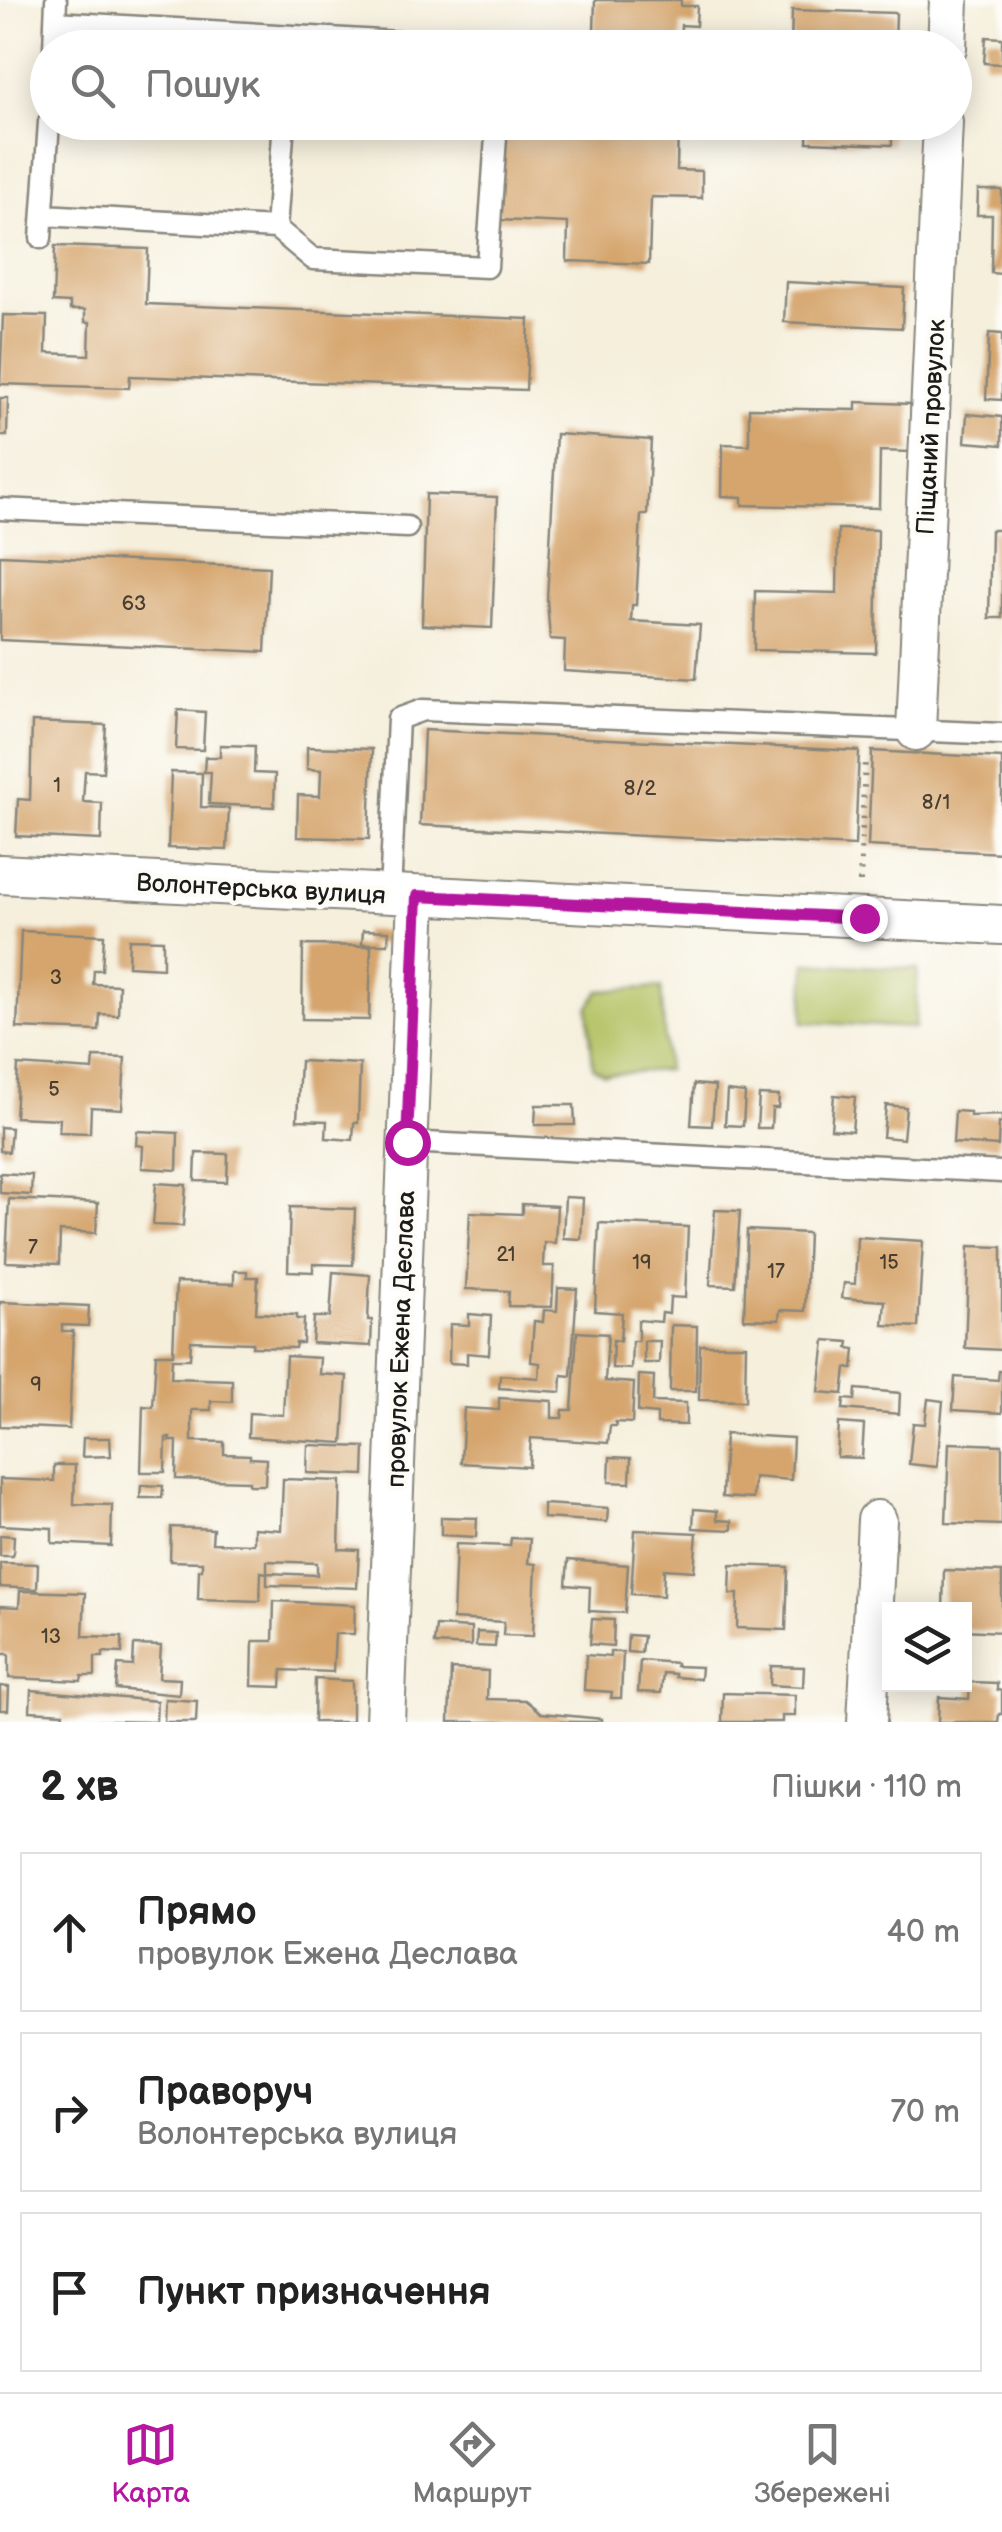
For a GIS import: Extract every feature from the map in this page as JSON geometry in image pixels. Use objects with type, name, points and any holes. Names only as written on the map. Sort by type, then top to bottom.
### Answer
[{"type":"street","points":[[948,30],[949,0]]},
{"type":"street","name":"Піщаний провулок","points":[[916,730],[942,140]]},
{"type":"street","name":"Волонтерська вулиця","points":[[0,874],[1002,924]]},
{"type":"street","name":"провулок Ежена Деслава","points":[[385,1722],[407,1142],[403,895]]},
{"type":"street","points":[[867,1722],[878,1520]]},
{"type":"lane","points":[[55,30],[56,0]]},
{"type":"lane","points":[[55,22],[154,30]]},
{"type":"lane","points":[[41,238],[48,140]]},
{"type":"lane","points":[[276,228],[283,140]]},
{"type":"lane","points":[[43,215],[276,228],[314,258],[487,266],[495,140]]},
{"type":"lane","points":[[0,510],[408,526]]},
{"type":"lane","points":[[403,895],[398,720],[423,710],[1002,734]]},
{"type":"lane","points":[[407,1142],[1002,1172]]},
{"type":"path","points":[[864,918],[859,887],[867,728]]},
{"type":"green space","points":[[806,963],[918,969],[915,1028],[803,1022]]},
{"type":"green space","points":[[661,987],[667,1070],[604,1074],[593,1067],[588,1008],[599,991]]},
{"type":"building","points":[[595,0],[681,0],[681,6],[697,6],[696,26],[681,25],[681,30],[594,30]]},
{"type":"building","points":[[792,10],[896,13],[896,30],[791,30]]},
{"type":"building","points":[[986,37],[1002,38],[1002,64],[984,63]]},
{"type":"building","points":[[499,140],[678,140],[677,170],[702,171],[702,198],[651,197],[649,264],[567,261],[568,223],[497,220]]},
{"type":"building","points":[[892,140],[892,145],[807,142]]},
{"type":"building","points":[[978,190],[1002,190],[1002,274],[991,273],[992,215],[977,215]]},
{"type":"building","points":[[55,246],[148,249],[146,304],[529,319],[526,390],[130,376],[129,388],[0,384],[3,315],[47,316],[46,353],[89,355],[90,322],[85,322],[85,310],[70,310],[70,303],[53,302]]},
{"type":"building","points":[[786,282],[904,288],[902,328],[784,322]]},
{"type":"building","points":[[989,333],[1002,334],[1002,400],[986,399]]},
{"type":"building","points":[[0,398],[8,398],[7,436],[0,436]]},
{"type":"building","points":[[856,402],[911,404],[910,452],[880,451],[879,508],[742,505],[742,497],[722,496],[723,444],[749,445],[749,408],[856,410]]},
{"type":"building","points":[[967,414],[1002,417],[1002,445],[965,442]]},
{"type":"building","points":[[556,434],[651,440],[647,515],[641,515],[636,605],[632,605],[631,621],[700,625],[696,679],[564,671],[565,640],[550,639],[547,599]]},
{"type":"building","points":[[426,494],[497,497],[492,628],[422,625]]},
{"type":"building","points":[[838,529],[878,530],[876,653],[754,650],[755,591],[837,593]]},
{"type":"building","points":[[991,530],[1002,530],[1002,618],[989,618]]},
{"type":"building","points":[[0,555],[269,567],[265,652],[0,640]]},
{"type":"building","points":[[178,710],[205,712],[203,750],[176,749]]},
{"type":"building","points":[[32,722],[106,725],[103,772],[85,771],[83,802],[102,803],[101,840],[16,836],[18,799],[30,800]]},
{"type":"building","points":[[424,730],[859,751],[855,846],[420,825]]},
{"type":"building","points":[[220,745],[255,746],[254,773],[275,774],[274,807],[209,804],[211,772],[204,772],[205,757],[220,757]]},
{"type":"building","points":[[307,747],[372,749],[369,839],[297,837],[298,795],[320,796],[321,770],[307,769]]},
{"type":"building","points":[[872,751],[1002,758],[1002,853],[868,846]]},
{"type":"building","points":[[171,772],[202,773],[201,807],[229,808],[227,850],[168,848]]},
{"type":"building","points":[[363,930],[389,931],[388,944],[362,944]]},
{"type":"building","points":[[21,931],[104,935],[102,970],[94,970],[93,984],[119,985],[118,1015],[100,1014],[99,1031],[17,1028]]},
{"type":"building","points":[[129,939],[163,940],[163,968],[128,966]]},
{"type":"building","points":[[303,945],[371,946],[369,1020],[302,1019]]},
{"type":"building","points":[[94,1057],[125,1058],[122,1109],[91,1107],[90,1133],[59,1132],[60,1119],[15,1117],[18,1065],[93,1070]]},
{"type":"building","points":[[300,1061],[360,1064],[358,1123],[354,1123],[353,1140],[326,1138],[327,1121],[297,1120]]},
{"type":"building","points":[[694,1084],[715,1086],[712,1126],[691,1125]]},
{"type":"building","points":[[727,1091],[745,1093],[743,1126],[725,1125]]},
{"type":"building","points":[[759,1095],[779,1096],[778,1108],[772,1108],[771,1128],[757,1128]]},
{"type":"building","points":[[834,1095],[855,1097],[852,1131],[831,1129]]},
{"type":"building","points":[[536,1105],[574,1105],[575,1125],[535,1125]]},
{"type":"building","points":[[886,1105],[906,1107],[903,1139],[883,1137]]},
{"type":"building","points":[[955,1111],[970,1112],[970,1116],[1002,1115],[998,1146],[953,1143]]},
{"type":"building","points":[[0,1127],[11,1128],[9,1152],[0,1151]]},
{"type":"building","points":[[137,1131],[178,1133],[177,1170],[142,1168],[143,1146],[136,1145]]},
{"type":"building","points":[[196,1153],[228,1154],[227,1182],[195,1181]]},
{"type":"building","points":[[0,1173],[32,1175],[31,1195],[0,1193]]},
{"type":"building","points":[[156,1183],[186,1185],[183,1226],[153,1225]]},
{"type":"building","points":[[565,1197],[583,1198],[581,1239],[563,1238]]},
{"type":"building","points":[[9,1199],[98,1203],[96,1233],[60,1231],[59,1264],[6,1262]]},
{"type":"building","points":[[522,1204],[557,1206],[555,1243],[544,1242],[543,1266],[554,1266],[552,1307],[508,1306],[509,1291],[466,1289],[470,1212],[522,1214]]},
{"type":"building","points":[[290,1207],[355,1209],[353,1265],[313,1264],[313,1272],[288,1271]]},
{"type":"building","points":[[715,1210],[740,1211],[735,1286],[710,1285]]},
{"type":"building","points":[[599,1223],[688,1227],[685,1298],[670,1297],[669,1314],[662,1313],[661,1322],[638,1320],[631,1369],[612,1368],[613,1340],[620,1341],[622,1313],[595,1311]]},
{"type":"building","points":[[747,1230],[808,1233],[805,1311],[780,1310],[779,1320],[744,1319]]},
{"type":"building","points":[[857,1237],[923,1241],[918,1327],[883,1325],[885,1301],[842,1298],[844,1283],[855,1284]]},
{"type":"building","points":[[969,1246],[1002,1247],[1002,1350],[965,1348]]},
{"type":"building","points":[[234,1271],[247,1271],[247,1277],[258,1277],[256,1313],[297,1315],[297,1319],[304,1319],[303,1343],[296,1343],[295,1348],[191,1341],[190,1359],[172,1359],[171,1378],[232,1380],[232,1402],[211,1401],[211,1410],[192,1410],[192,1441],[224,1442],[224,1454],[266,1459],[265,1485],[176,1479],[177,1441],[169,1441],[170,1438],[166,1438],[165,1472],[141,1472],[143,1406],[153,1407],[156,1354],[173,1354],[176,1282],[234,1284]]},
{"type":"building","points":[[333,1272],[370,1275],[371,1346],[312,1343],[314,1317],[330,1317]]},
{"type":"building","points":[[558,1288],[577,1289],[571,1376],[562,1375],[561,1392],[499,1388],[500,1375],[539,1378],[540,1363],[531,1362],[534,1321],[543,1322],[544,1310],[557,1311]]},
{"type":"building","points":[[0,1302],[89,1306],[88,1326],[62,1325],[62,1331],[73,1331],[69,1429],[0,1426]]},
{"type":"building","points":[[469,1314],[491,1316],[489,1355],[467,1353],[467,1364],[449,1363],[450,1324],[469,1325]]},
{"type":"building","points":[[671,1325],[697,1326],[696,1391],[670,1391]]},
{"type":"building","points":[[577,1332],[608,1334],[605,1381],[634,1383],[632,1423],[615,1422],[616,1426],[610,1426],[608,1443],[531,1438],[529,1467],[461,1463],[464,1408],[499,1410],[499,1398],[552,1401],[552,1418],[562,1418],[563,1410],[572,1410]]},
{"type":"building","points":[[825,1340],[849,1342],[848,1348],[855,1349],[853,1369],[846,1368],[843,1394],[819,1392]]},
{"type":"building","points":[[644,1341],[660,1341],[659,1363],[644,1363]]},
{"type":"building","points":[[700,1345],[746,1345],[745,1401],[699,1400]]},
{"type":"building","points":[[286,1356],[320,1358],[319,1374],[347,1376],[343,1443],[248,1437],[249,1413],[283,1415]]},
{"type":"building","points":[[999,1371],[1002,1413],[953,1410],[955,1377],[998,1380]]},
{"type":"building","points":[[639,1375],[654,1376],[653,1402],[686,1403],[686,1425],[657,1424],[657,1414],[638,1412]]},
{"type":"building","points":[[856,1389],[900,1393],[899,1414],[843,1409],[844,1399],[855,1400]]},
{"type":"building","points":[[928,1399],[943,1401],[937,1467],[909,1464],[913,1423],[925,1424]]},
{"type":"building","points":[[839,1423],[864,1425],[862,1458],[837,1457]]},
{"type":"building","points":[[725,1434],[793,1438],[791,1480],[754,1477],[753,1499],[722,1497]]},
{"type":"building","points":[[83,1438],[110,1438],[111,1456],[82,1457]]},
{"type":"building","points":[[949,1443],[1002,1445],[1002,1525],[946,1523]]},
{"type":"building","points":[[308,1445],[365,1447],[364,1475],[307,1473]]},
{"type":"building","points":[[610,1457],[631,1458],[630,1483],[609,1482]]},
{"type":"building","points":[[54,1465],[75,1465],[74,1504],[112,1505],[111,1546],[52,1543],[52,1528],[0,1525],[0,1479],[54,1481]]},
{"type":"building","points":[[283,1479],[341,1481],[339,1549],[359,1550],[357,1588],[267,1585],[267,1573],[261,1572],[260,1601],[198,1599],[202,1562],[170,1561],[171,1527],[213,1529],[212,1543],[254,1544],[254,1528],[281,1530]],"holes":[[[267,1561],[317,1563],[317,1575],[267,1573]]]},
{"type":"building","points":[[141,1485],[163,1486],[162,1498],[140,1498]]},
{"type":"building","points":[[543,1504],[608,1508],[607,1522],[543,1518]]},
{"type":"building","points":[[694,1509],[717,1511],[717,1520],[732,1521],[732,1530],[693,1528]]},
{"type":"building","points":[[441,1517],[477,1518],[476,1537],[441,1535]]},
{"type":"building","points":[[635,1530],[697,1533],[694,1571],[664,1569],[663,1596],[631,1594]]},
{"type":"building","points":[[0,1535],[14,1536],[13,1556],[0,1556]]},
{"type":"building","points":[[511,1538],[530,1539],[528,1563],[536,1564],[533,1636],[503,1635],[504,1622],[453,1619],[456,1544],[510,1546]]},
{"type":"building","points":[[568,1560],[628,1565],[625,1613],[589,1611],[590,1587],[566,1585]]},
{"type":"building","points":[[0,1563],[38,1564],[37,1589],[0,1587]]},
{"type":"building","points":[[731,1565],[788,1567],[786,1630],[737,1628],[738,1594],[730,1594]]},
{"type":"building","points":[[944,1570],[1002,1572],[1002,1632],[972,1630],[972,1602],[943,1602]]},
{"type":"building","points":[[20,1591],[85,1593],[83,1636],[122,1637],[122,1653],[103,1652],[103,1657],[95,1657],[95,1676],[82,1676],[81,1681],[9,1678],[9,1654],[0,1654],[0,1606],[19,1607]]},
{"type":"building","points":[[274,1601],[355,1605],[354,1634],[335,1634],[333,1672],[282,1670],[281,1687],[252,1686],[253,1641],[273,1641]]},
{"type":"building","points":[[592,1619],[614,1620],[613,1646],[590,1644]]},
{"type":"building","points":[[436,1626],[471,1628],[471,1646],[434,1644]]},
{"type":"building","points":[[477,1632],[496,1633],[495,1647],[476,1646]]},
{"type":"building","points":[[628,1635],[643,1636],[641,1653],[627,1652]]},
{"type":"building","points":[[134,1645],[161,1646],[159,1678],[180,1679],[179,1695],[116,1689],[118,1665],[133,1666]]},
{"type":"building","points":[[610,1652],[623,1652],[621,1698],[611,1698],[612,1692],[584,1690],[586,1655],[610,1657]]},
{"type":"building","points":[[640,1660],[701,1667],[700,1679],[663,1673],[661,1693],[638,1692]]},
{"type":"building","points":[[771,1666],[804,1667],[803,1687],[770,1685]]},
{"type":"building","points":[[451,1669],[488,1671],[487,1699],[525,1700],[541,1713],[602,1722],[449,1722]]},
{"type":"building","points":[[315,1679],[352,1681],[352,1722],[314,1722]]},
{"type":"building","points":[[972,1682],[997,1683],[997,1690],[1002,1691],[998,1722],[938,1722],[939,1697],[969,1699]]},
{"type":"building","points":[[0,1686],[9,1687],[8,1710],[0,1710]]},
{"type":"building","points":[[31,1690],[157,1701],[156,1722],[62,1720],[63,1713],[30,1711]]},
{"type":"building","points":[[723,1693],[795,1695],[795,1716],[782,1716],[782,1722],[722,1722]]},
{"type":"building","points":[[165,1699],[197,1701],[196,1722],[164,1722]]},
{"type":"route","points":[[407,1142],[417,896],[864,918]]}]
